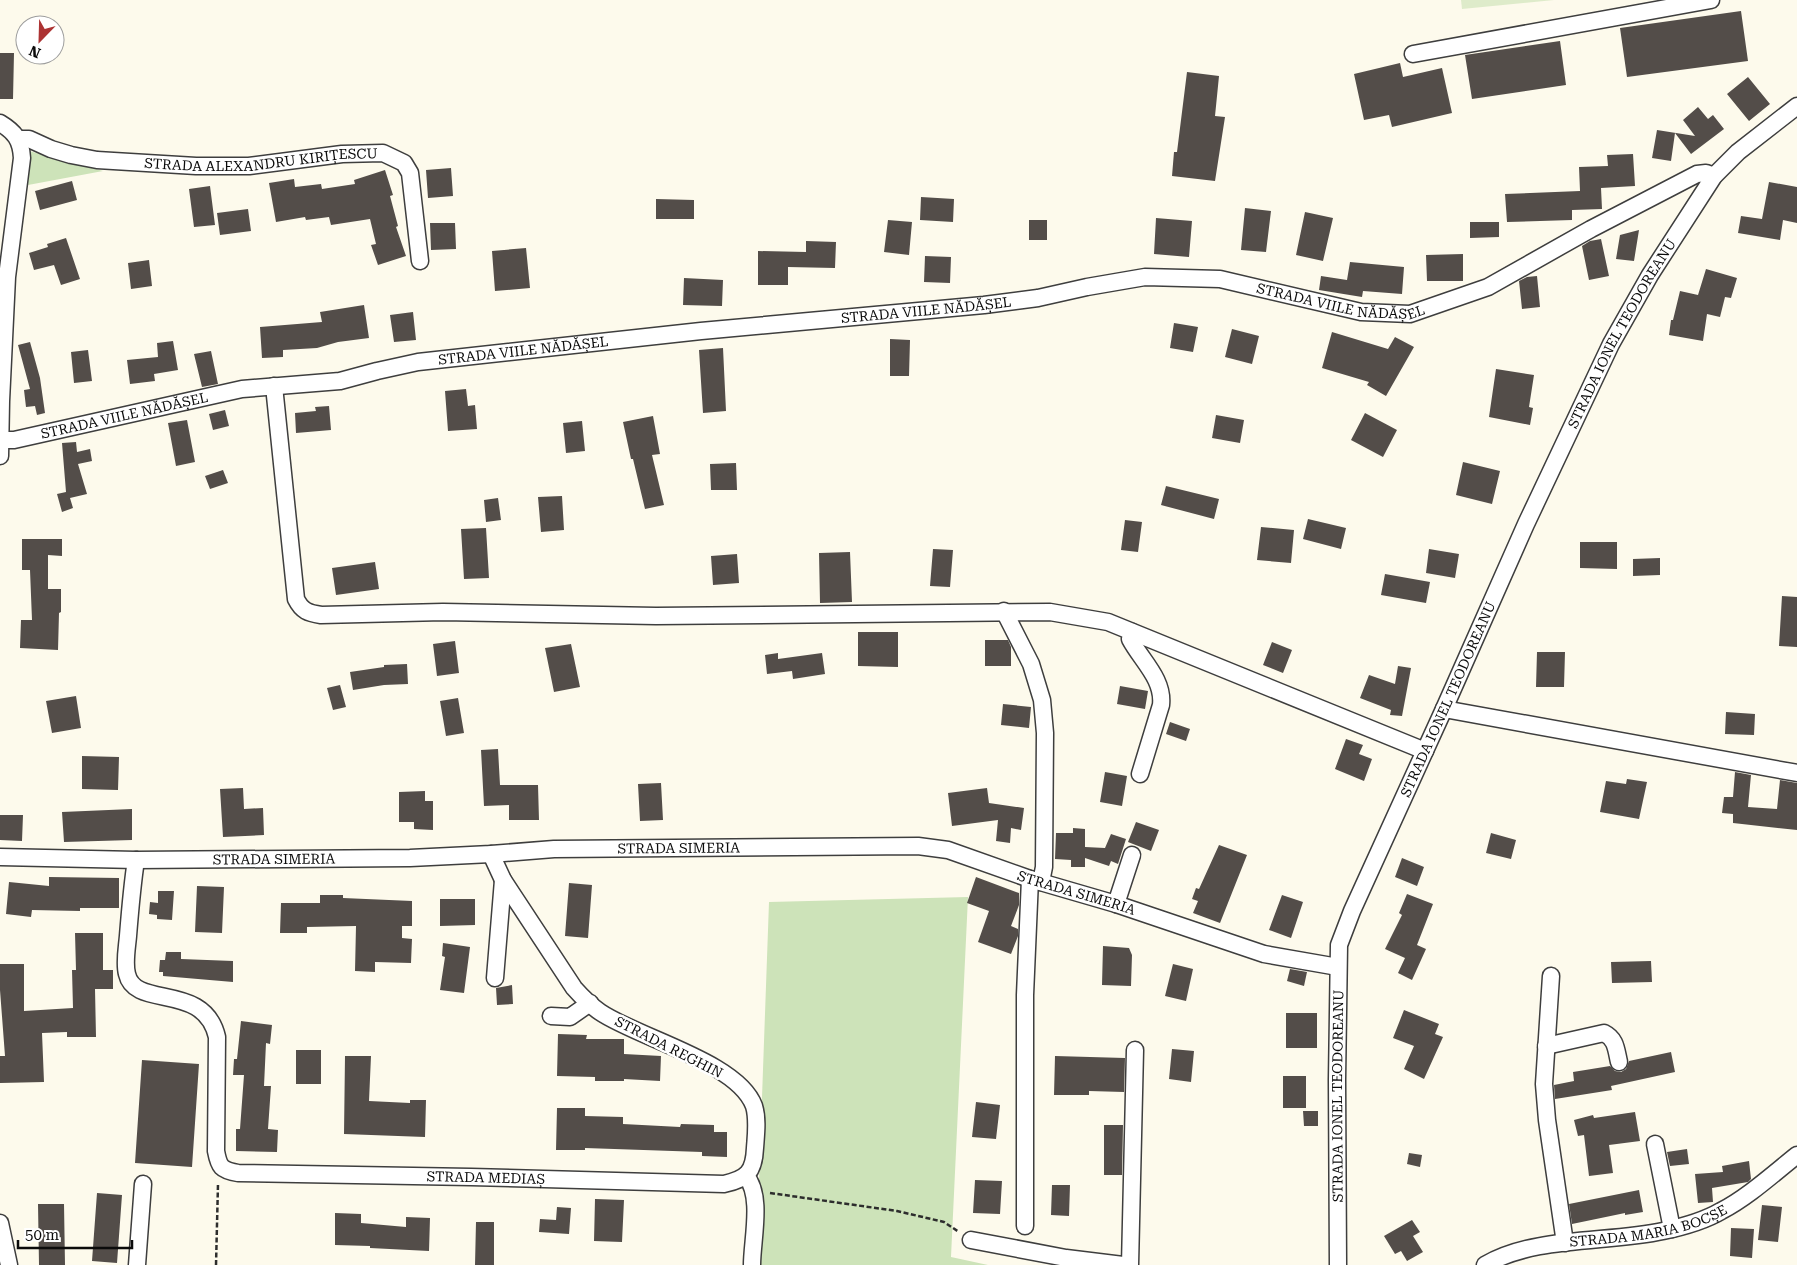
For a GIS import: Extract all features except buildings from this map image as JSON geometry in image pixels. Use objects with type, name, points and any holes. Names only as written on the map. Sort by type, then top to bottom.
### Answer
[{"type":"street","points":[[1413,54],[1711,0]]},
{"type":"street","points":[[1714,176],[1738,152],[1797,106]]},
{"type":"street","points":[[0,123],[19,139],[22,158],[7,277],[0,456]]},
{"type":"street","name":"STRADA ALEXANDRU KIRIȚESCU","points":[[19,139],[29,139],[71,155],[97,160],[196,166],[249,166],[342,154],[383,153],[404,163],[410,173],[420,261]]},
{"type":"street","name":"STRADA VIILE NĂDĂȘEL","points":[[1,440],[14,440],[242,389],[340,381],[418,362],[815,320],[984,305],[1038,298],[1145,277],[1220,279],[1361,312],[1410,314],[1488,287],[1591,229],[1697,174],[1706,173],[1714,176]]},
{"type":"street","name":"STRADA IONEL TEODOREANU","points":[[1338,1265],[1337,1080],[1339,945],[1352,911],[1526,524],[1612,344],[1650,275],[1714,176]]},
{"type":"street","points":[[274,386],[296,599],[300,606],[308,613],[344,616],[443,612],[656,616],[1050,612],[1108,622],[1425,751]]},
{"type":"street","points":[[1004,611],[1031,664],[1042,700],[1045,733],[1044,867],[1036,880],[1025,995],[1024,1226]]},
{"type":"street","points":[[1132,632],[1130,639],[1151,670],[1162,694],[1161,705],[1140,774]]},
{"type":"street","points":[[1444,709],[1797,773]]},
{"type":"street","name":"STRADA SIMERIA","points":[[0,857],[136,860],[410,858],[554,849],[918,846],[948,850],[1264,954],[1338,967]]},
{"type":"street","name":"STRADA REGHIN","points":[[491,854],[503,880],[574,988],[599,1012],[706,1063],[725,1075],[748,1095],[754,1107],[756,1120],[754,1158],[752,1168],[746,1176]]},
{"type":"street","points":[[1116,904],[1132,856]]},
{"type":"street","points":[[136,860],[127,943],[127,975],[134,988],[142,992],[184,1001],[204,1014],[214,1028],[217,1037],[216,1150],[220,1167],[225,1170]]},
{"type":"street","points":[[495,978],[503,880]]},
{"type":"street","points":[[1551,976],[1544,1084],[1547,1120],[1564,1243]]},
{"type":"street","points":[[551,1016],[570,1017],[590,1003]]},
{"type":"street","points":[[1546,1046],[1604,1032],[1614,1040],[1619,1062]]},
{"type":"street","points":[[1130,1265],[1135,1050]]},
{"type":"street","points":[[1655,1144],[1672,1228]]},
{"type":"street","name":"STRADA MARIA BOCȘE","points":[[1485,1265],[1524,1250],[1564,1243],[1638,1235],[1672,1228],[1720,1212],[1797,1155]]},
{"type":"street","name":"STRADA MEDIAȘ","points":[[225,1170],[238,1174],[461,1176],[724,1184],[746,1176]]},
{"type":"street","points":[[746,1176],[754,1191],[755,1204],[752,1265]]},
{"type":"street","points":[[137,1265],[143,1184]]},
{"type":"street","points":[[0,1223],[9,1265]]},
{"type":"street","points":[[971,1240],[1066,1258],[1124,1265]]},
{"type":"path","points":[[216,1265],[218,1190],[220,1178],[225,1170]]},
{"type":"path","points":[[754,1191],[897,1211],[944,1222],[971,1240]]},
{"type":"green space","points":[[1461,0],[1554,0],[1462,9]]},
{"type":"green space","points":[[29,151],[103,171],[28,185]]},
{"type":"green space","points":[[968,897],[951,1257],[988,1265],[756,1265],[769,902]]}]
